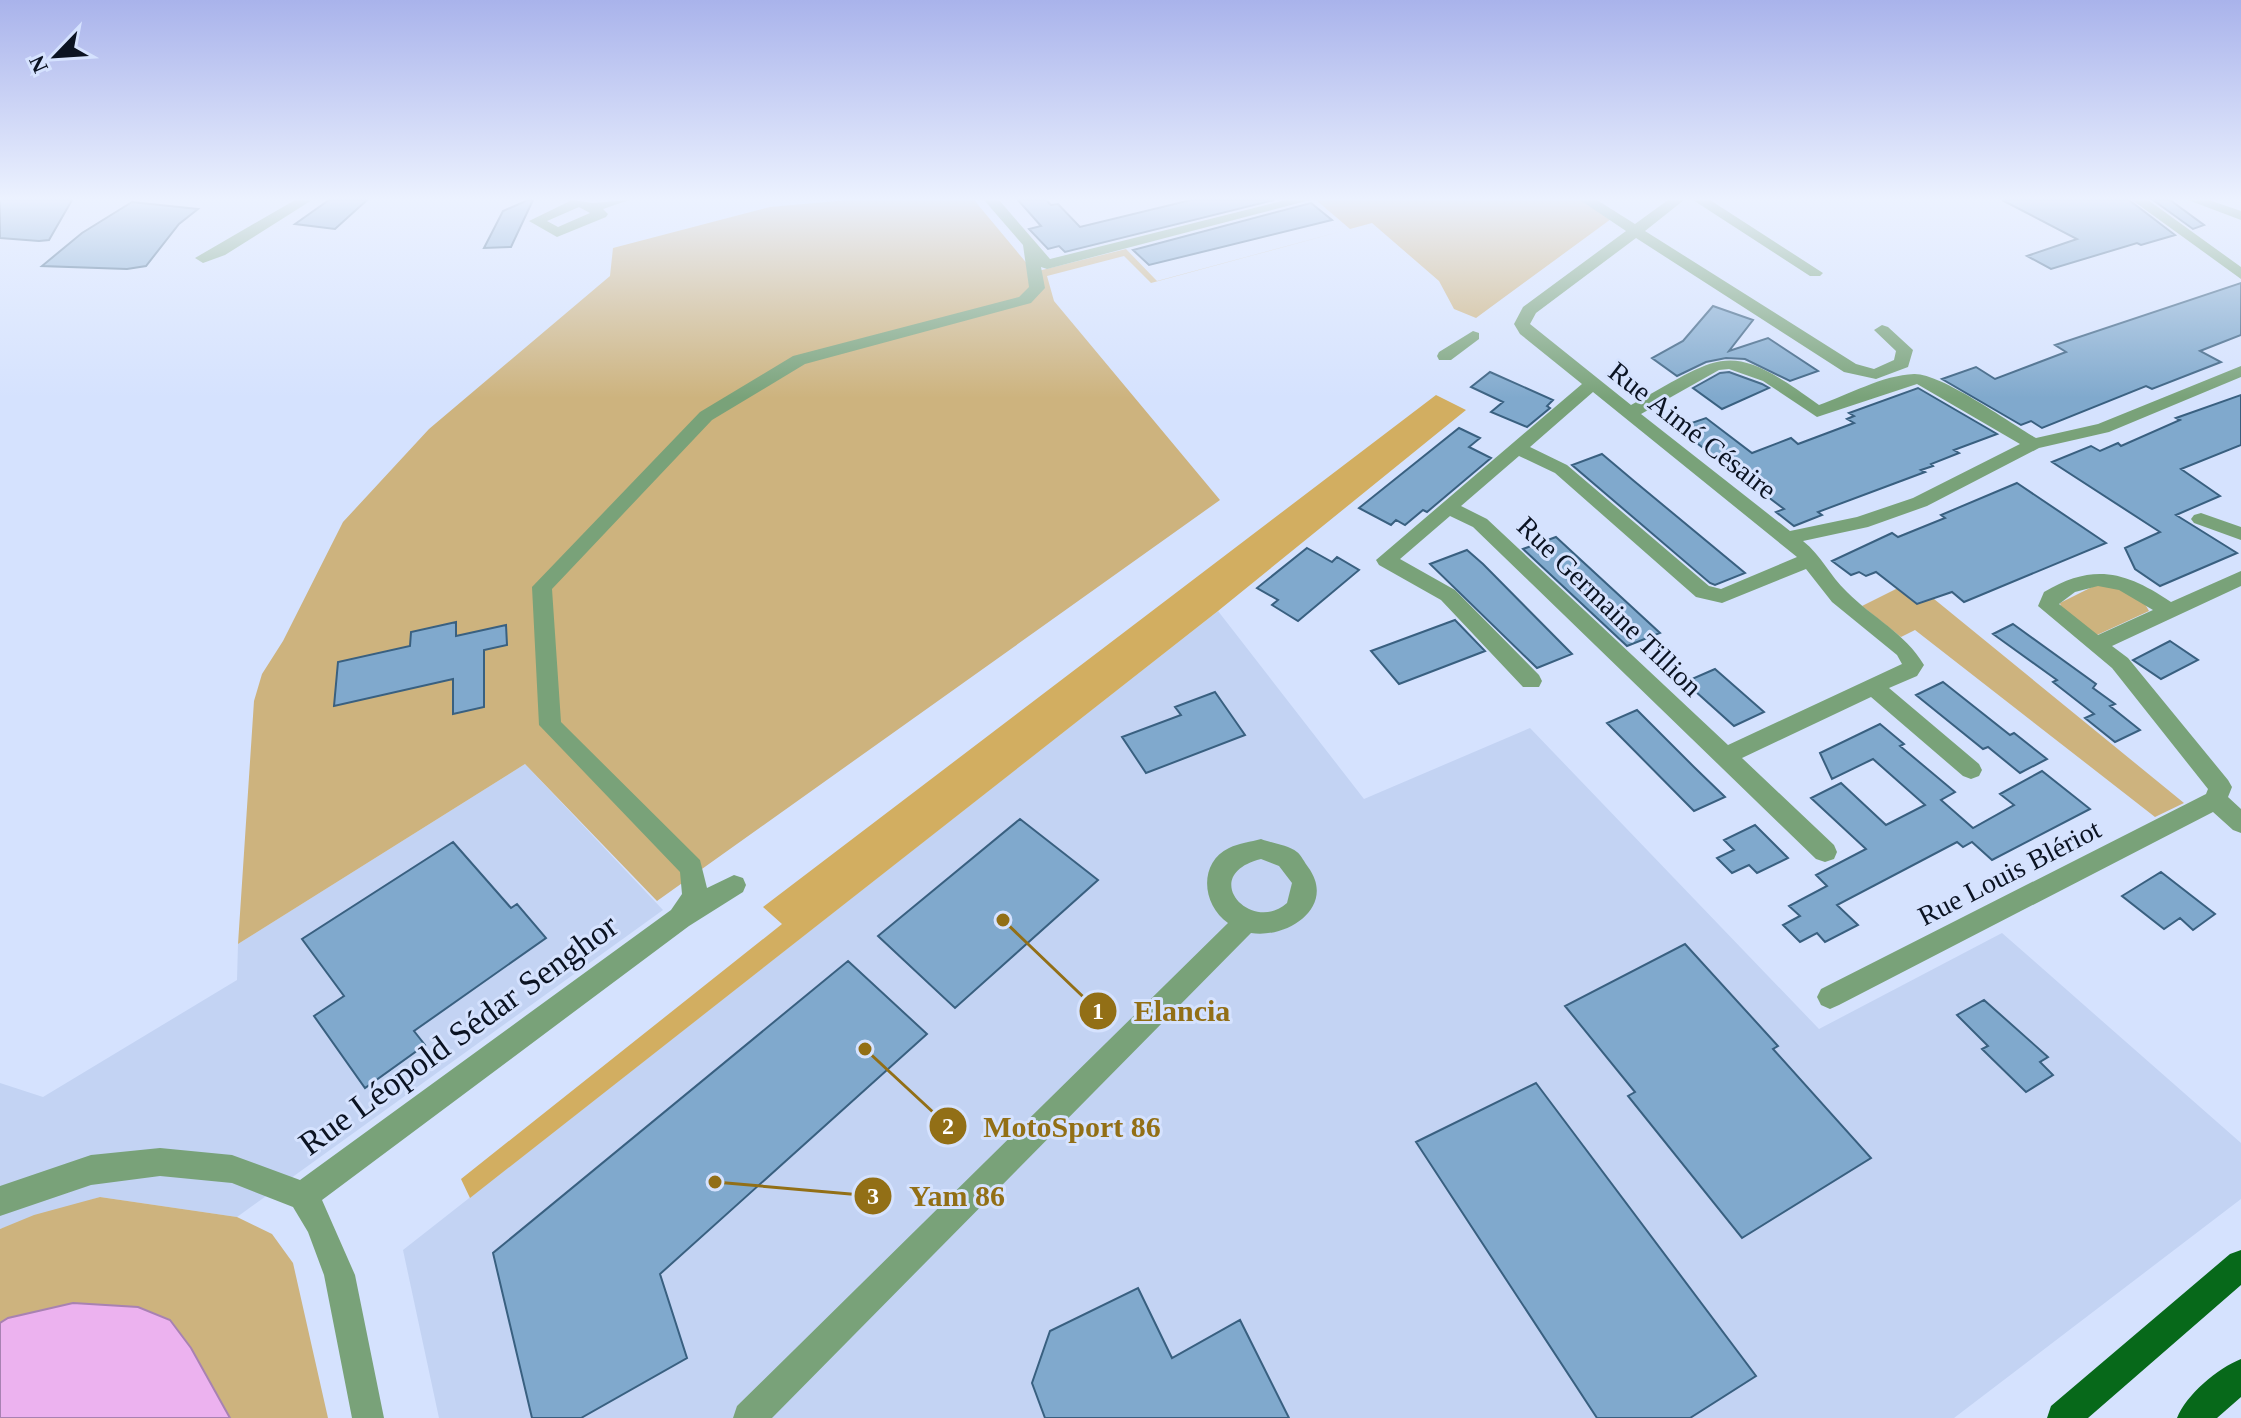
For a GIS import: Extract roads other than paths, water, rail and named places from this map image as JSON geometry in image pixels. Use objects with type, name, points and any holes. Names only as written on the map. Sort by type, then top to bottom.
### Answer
[{"type":"main road","points":[[2063,1418],[2241,1265]]},
{"type":"main road","points":[[2193,1418],[2241,1375]]},
{"type":"street","points":[[680,918],[695,894],[696,881],[691,867],[550,725],[542,587],[706,416],[799,360],[1025,300],[1037,288],[1033,266]]},
{"type":"street","name":"Rue Aimé Césaire","points":[[1588,266],[1529,310],[1522,324],[1534,340],[1812,559],[1850,608],[1911,658],[1913,665],[1909,670],[1873,687]]},
{"type":"street","points":[[1691,266],[1857,371],[1880,373],[1905,360],[1906,353],[1901,344],[1882,330]]},
{"type":"street","points":[[1804,266],[1815,273]]},
{"type":"street","points":[[1445,356],[1473,336]]},
{"type":"street","points":[[1628,414],[1715,366],[1727,363],[1756,369],[1817,412],[1906,380],[1919,379],[1935,385],[2033,444]]},
{"type":"street","points":[[1787,538],[1861,523],[1920,502],[2033,444],[2103,428],[2241,371]]},
{"type":"street","points":[[1531,681],[1448,595],[1386,560],[1591,385]]},
{"type":"street","points":[[1518,448],[1561,469],[1703,592],[1713,596],[1722,596],[1812,559]]},
{"type":"street","name":"Rue Germaine Tillion","points":[[1448,507],[1480,523],[1825,852]]},
{"type":"street","points":[[2201,519],[2241,534]]},
{"type":"street","points":[[2169,611],[2129,586],[2101,577],[2090,578],[2051,597],[2048,606],[2120,663],[2220,787],[2215,800],[2241,823]]},
{"type":"street","points":[[2096,645],[2241,578]]},
{"type":"street","points":[[1725,756],[1873,687],[1971,770]]},
{"type":"street","name":"Rue Louis Blériot","points":[[1830,997],[2215,800]]},
{"type":"street","name":"Rue Léopold Sédar Senghor","points":[[368,1418],[343,1279],[323,1224],[303,1196],[680,918],[734,885]]},
{"type":"street","points":[[749,1418],[1247,921]]},
{"type":"street","points":[[0,1201],[91,1170],[160,1162],[232,1169],[303,1196]]},
{"type":"place","name":"Elancia","points":[[1003,920]]},
{"type":"place","name":"MotoSport 86","points":[[865,1049]]},
{"type":"place","name":"Yam 86","points":[[715,1182]]}]
